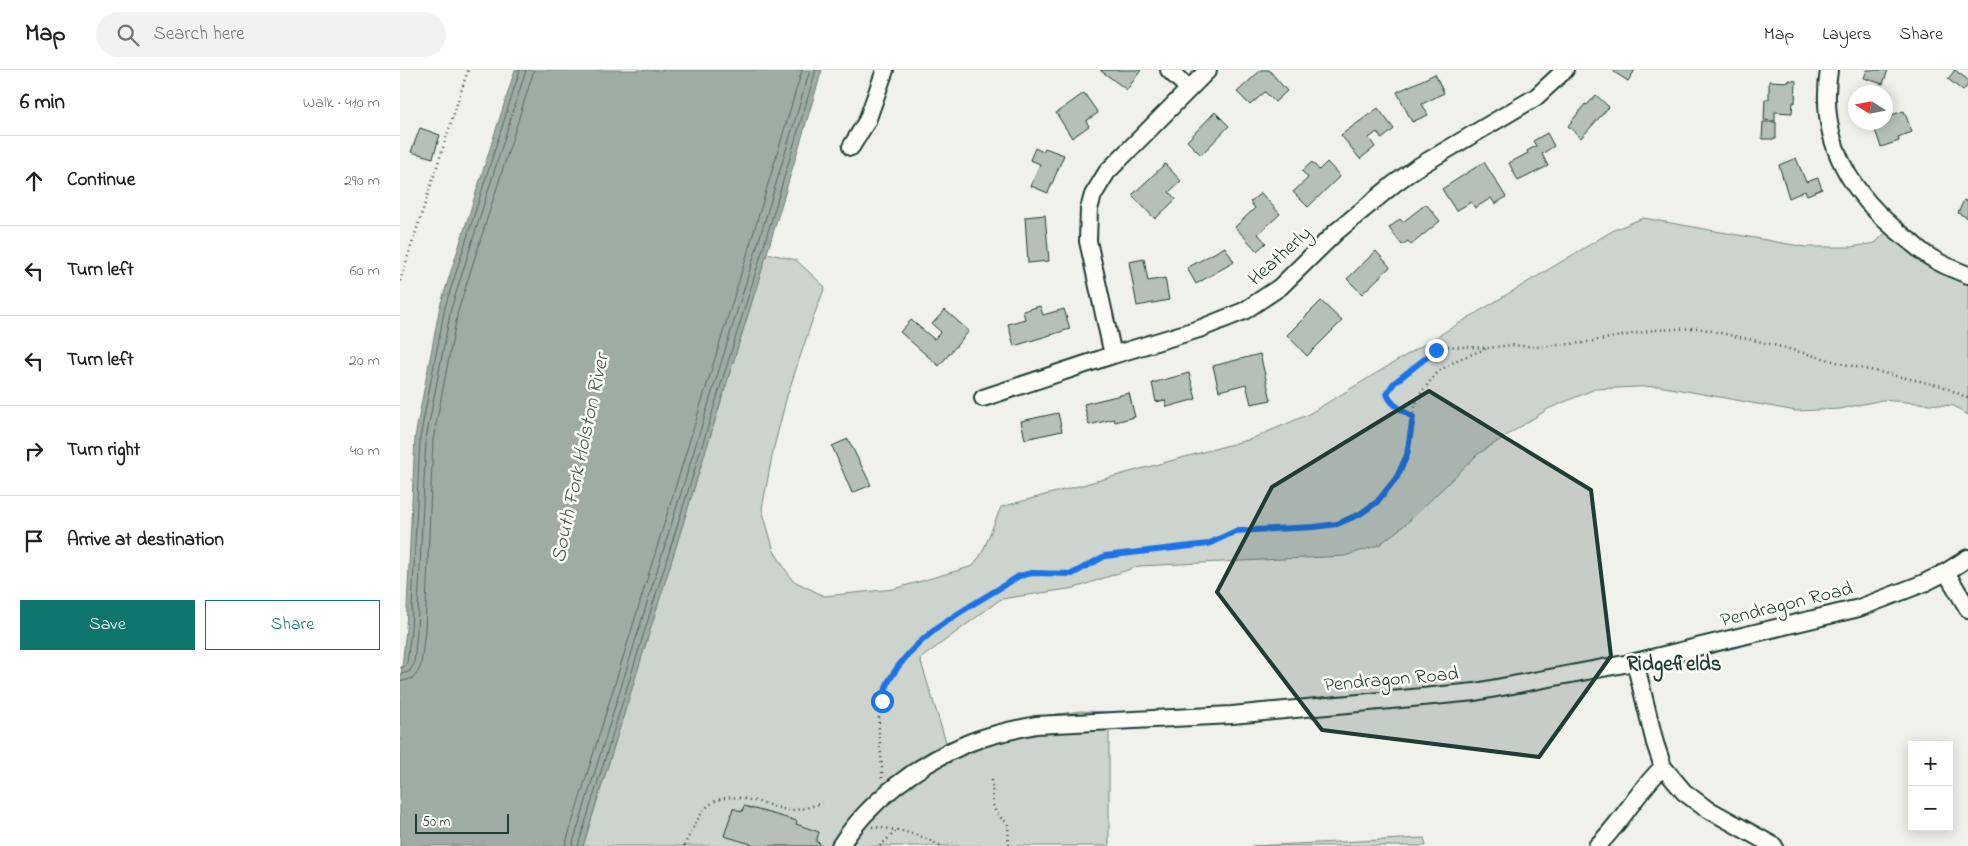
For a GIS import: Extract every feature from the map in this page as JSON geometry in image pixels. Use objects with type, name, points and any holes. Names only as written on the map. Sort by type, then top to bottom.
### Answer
[{"type":"street","points":[[851,148],[868,121],[885,70]]},
{"type":"street","points":[[1169,70],[1189,89]]},
{"type":"street","points":[[1113,355],[1088,242],[1088,218],[1093,195],[1107,172],[1208,70]]},
{"type":"street","name":"Heatherly","points":[[983,398],[1199,329],[1244,311],[1280,287],[1343,226],[1394,184],[1416,168],[1536,97],[1565,70]]},
{"type":"street","points":[[1829,70],[1828,120],[1838,154],[1854,186],[1882,220],[1928,257],[1968,275]]},
{"type":"street","name":"Pendragon Road","points":[[840,846],[854,826],[890,790],[918,770],[966,744],[1004,731],[1036,725],[1232,715],[1475,692],[1635,662],[1859,608],[1946,572],[1968,558]]},
{"type":"street","points":[[1946,572],[1968,609]]},
{"type":"street","points":[[1635,662],[1655,743],[1663,767],[1684,792],[1704,807],[1774,846]]},
{"type":"street","points":[[1597,846],[1609,835],[1629,810],[1650,778],[1663,767]]},
{"type":"path","points":[[400,281],[468,70]]},
{"type":"path","points":[[1413,417],[1387,397],[1387,393],[1394,383],[1442,346],[1488,348],[1511,345],[1537,347],[1654,330],[1698,328],[1942,386],[1968,398]]},
{"type":"path","points":[[882,778],[880,711],[889,680],[919,642],[936,628],[1019,576],[1032,573],[1072,574],[1105,556],[1208,544],[1236,531],[1337,524],[1360,514],[1377,502],[1397,477],[1407,455],[1413,417],[1420,396],[1439,371],[1459,359],[1488,348]]},
{"type":"path","points":[[992,780],[994,806],[999,818],[1008,823],[1009,846]]},
{"type":"path","points":[[684,846],[708,805],[720,798],[730,796],[749,799],[788,810],[822,803]]},
{"type":"path","points":[[854,826],[897,829],[918,834],[942,846]]},
{"type":"path","points":[[880,846],[897,829]]},
{"type":"highlighted area","points":[[1429,391],[1591,490],[1611,656],[1539,757],[1322,730],[1217,592],[1272,487]]},
{"type":"shaded area","points":[[1643,218],[1805,247],[1851,247],[1875,243],[1898,221],[1932,251],[1968,267],[1968,415],[1954,406],[1882,400],[1840,409],[1796,411],[1659,386],[1595,389],[1548,409],[1478,454],[1406,524],[1379,545],[1345,556],[1139,566],[1075,588],[1001,599],[920,659],[946,742],[1027,718],[1081,711],[1109,712],[1109,846],[583,846],[767,253],[796,260],[825,287],[787,396],[773,451],[762,509],[774,551],[792,580],[824,596],[894,589],[973,566],[982,553],[1001,507],[1251,439],[1307,415],[1614,230]]},
{"type":"shaded area","points":[[1424,838],[1426,846],[1252,846]]},
{"type":"water","name":"South Fork Holston River","points":[[515,70],[822,70],[583,846],[400,846],[400,686],[406,629],[415,437],[440,306]]},
{"type":"building","points":[[1100,70],[1141,70],[1127,90]]},
{"type":"building","points":[[1261,70],[1269,70],[1287,91],[1275,102],[1265,92],[1250,105],[1237,92]]},
{"type":"building","points":[[1615,70],[1635,70],[1628,81],[1614,72]]},
{"type":"building","points":[[1867,70],[1888,70],[1883,84],[1864,78]]},
{"type":"building","points":[[1955,70],[1968,80],[1968,85],[1963,91],[1948,79]]},
{"type":"building","points":[[1435,74],[1444,93],[1422,104],[1428,115],[1412,122],[1397,92]]},
{"type":"building","points":[[1789,80],[1796,81],[1795,103],[1793,102],[1792,113],[1775,112],[1775,121],[1764,120],[1765,99],[1769,99],[1769,81],[1789,82]]},
{"type":"building","points":[[1084,93],[1098,113],[1086,121],[1089,126],[1072,138],[1056,113]]},
{"type":"building","points":[[1596,95],[1609,107],[1581,138],[1568,126],[1585,104],[1587,105]]},
{"type":"building","points":[[1378,108],[1394,129],[1382,139],[1377,132],[1369,138],[1375,147],[1360,159],[1341,135]]},
{"type":"building","points":[[1904,111],[1912,132],[1898,137],[1899,141],[1881,147],[1875,130],[1893,130],[1893,114]]},
{"type":"building","points":[[1215,112],[1229,126],[1201,155],[1187,141]]},
{"type":"building","points":[[1763,122],[1776,122],[1776,139],[1762,139]]},
{"type":"building","points":[[420,128],[440,135],[433,158],[411,152]]},
{"type":"building","points":[[1547,133],[1554,146],[1542,154],[1548,166],[1518,181],[1509,163],[1528,153],[1527,151],[1536,146],[1533,141]]},
{"type":"building","points":[[1035,148],[1043,152],[1045,148],[1064,155],[1048,193],[1031,186],[1040,164],[1030,160]]},
{"type":"building","points":[[1796,158],[1806,182],[1818,178],[1822,189],[1807,195],[1805,191],[1789,198],[1779,165]]},
{"type":"building","points":[[1312,162],[1319,170],[1327,162],[1340,176],[1308,207],[1293,192],[1308,178],[1302,171]]},
{"type":"building","points":[[1484,162],[1506,197],[1495,204],[1491,198],[1475,208],[1471,202],[1456,211],[1442,189]]},
{"type":"building","points":[[1165,164],[1181,181],[1169,192],[1176,199],[1155,219],[1132,195]]},
{"type":"building","points":[[1261,193],[1280,214],[1258,234],[1266,243],[1257,251],[1235,227],[1255,208],[1250,202]]},
{"type":"building","points":[[1964,200],[1968,202],[1968,218],[1958,213]]},
{"type":"building","points":[[1426,204],[1440,221],[1411,245],[1408,241],[1402,245],[1389,228],[1400,219],[1403,222]]},
{"type":"building","points":[[1045,215],[1049,261],[1028,263],[1025,217]]},
{"type":"building","points":[[1225,247],[1234,262],[1196,284],[1187,268]]},
{"type":"building","points":[[1376,251],[1390,267],[1362,294],[1347,279]]},
{"type":"building","points":[[1144,259],[1148,281],[1165,278],[1169,300],[1137,306],[1129,262]]},
{"type":"building","points":[[1321,301],[1342,321],[1307,356],[1287,335]]},
{"type":"building","points":[[1040,306],[1043,315],[1064,309],[1070,329],[1014,346],[1008,324],[1025,319],[1023,311]]},
{"type":"building","points":[[945,310],[969,331],[939,366],[900,332],[911,320],[934,339],[941,332],[932,324]]},
{"type":"building","points":[[1260,354],[1271,400],[1251,404],[1246,384],[1219,391],[1213,366]]},
{"type":"building","points":[[1189,373],[1196,399],[1167,407],[1165,400],[1156,402],[1152,383]]},
{"type":"building","points":[[1129,393],[1135,417],[1115,422],[1114,419],[1089,425],[1084,404]]},
{"type":"building","points":[[1058,413],[1062,431],[1025,439],[1021,421]]},
{"type":"building","points":[[848,439],[871,485],[852,493],[832,446]]},
{"type":"building","points":[[744,806],[797,821],[796,824],[819,832],[816,842],[820,843],[819,846],[751,846],[751,844],[724,836],[733,808],[742,812]]},
{"type":"district","name":"Ridgefields","points":[[1674,663]]},
{"type":"route","points":[[882,701],[889,680],[919,642],[936,628],[1019,576],[1032,573],[1072,574],[1105,556],[1208,544],[1236,531],[1337,524],[1360,514],[1377,502],[1397,477],[1407,455],[1411,439],[1413,417],[1392,402],[1387,397],[1387,393],[1394,383],[1436,350]]}]
